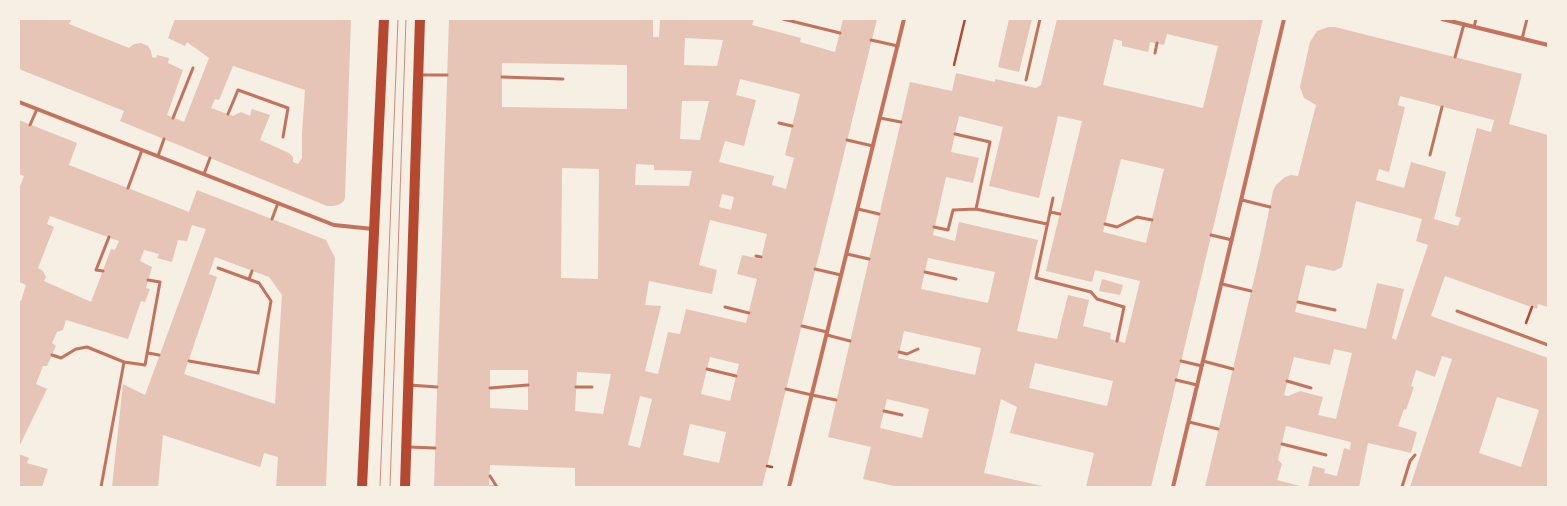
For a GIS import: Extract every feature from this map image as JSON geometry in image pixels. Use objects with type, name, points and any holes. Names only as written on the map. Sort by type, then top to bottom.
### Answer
[{"type":"main road","points":[[362,487],[384,19]]},
{"type":"main road","points":[[405,487],[420,19]]},
{"type":"street","points":[[789,487],[904,19]]},
{"type":"street","points":[[1173,487],[1284,19]]},
{"type":"street","points":[[1442,19],[1548,45]]},
{"type":"street","points":[[19,102],[334,225],[374,230]]},
{"type":"lane","points":[[783,19],[840,33]]},
{"type":"lane","points":[[1026,80],[1040,19]]},
{"type":"lane","points":[[1474,27],[1476,19]]},
{"type":"lane","points":[[1522,39],[1527,19]]},
{"type":"lane","points":[[1455,57],[1464,24]]},
{"type":"lane","points":[[872,40],[898,46]]},
{"type":"lane","points":[[1155,53],[1157,44]]},
{"type":"lane","points":[[173,118],[193,68]]},
{"type":"lane","points":[[418,74],[447,75]]},
{"type":"lane","points":[[502,77],[563,79]]},
{"type":"lane","points":[[228,114],[238,90],[288,108],[283,137]]},
{"type":"lane","points":[[1430,155],[1442,107]]},
{"type":"lane","points":[[30,125],[37,109]]},
{"type":"lane","points":[[880,118],[901,122]]},
{"type":"lane","points":[[779,123],[792,126]]},
{"type":"lane","points":[[955,134],[990,142],[976,208]]},
{"type":"lane","points":[[158,156],[164,139]]},
{"type":"lane","points":[[847,140],[873,146]]},
{"type":"lane","points":[[128,188],[142,150]]},
{"type":"lane","points":[[204,174],[210,158]]},
{"type":"lane","points":[[1053,198],[1036,278],[1090,292],[1097,299],[1124,307],[1117,341]]},
{"type":"lane","points":[[1242,200],[1270,207]]},
{"type":"lane","points":[[272,219],[278,202]]},
{"type":"lane","points":[[934,227],[948,230],[953,210],[976,208],[1047,224]]},
{"type":"lane","points":[[858,209],[879,214]]},
{"type":"lane","points":[[1050,212],[1060,214]]},
{"type":"lane","points":[[1105,224],[1117,226],[1137,217],[1152,220]]},
{"type":"lane","points":[[1211,235],[1232,240]]},
{"type":"lane","points":[[103,271],[96,270],[109,237]]},
{"type":"lane","points":[[847,254],[869,259]]},
{"type":"lane","points":[[756,256],[761,257]]},
{"type":"lane","points":[[189,360],[258,373],[271,301],[259,283],[218,268]]},
{"type":"lane","points":[[815,269],[841,275]]},
{"type":"lane","points":[[249,279],[252,271]]},
{"type":"lane","points":[[925,272],[956,279]]},
{"type":"lane","points":[[52,355],[61,358],[76,349],[87,347],[124,362],[145,365],[160,282],[148,280]]},
{"type":"lane","points":[[1222,284],[1251,291]]},
{"type":"lane","points":[[1298,302],[1335,310]]},
{"type":"lane","points":[[725,307],[749,313]]},
{"type":"lane","points":[[1456,311],[1548,345]]},
{"type":"lane","points":[[802,326],[850,341]]},
{"type":"lane","points":[[899,352],[907,354],[918,348]]},
{"type":"lane","points":[[148,353],[160,355]]},
{"type":"lane","points":[[1181,360],[1202,366]]},
{"type":"lane","points":[[1203,360],[1233,369]]},
{"type":"lane","points":[[102,487],[124,362]]},
{"type":"lane","points":[[706,369],[736,376]]},
{"type":"lane","points":[[1176,380],[1197,385]]},
{"type":"lane","points":[[1287,382],[1310,388]]},
{"type":"lane","points":[[409,385],[437,387]]},
{"type":"lane","points":[[490,388],[528,385]]},
{"type":"lane","points":[[576,387],[592,387]]},
{"type":"lane","points":[[786,389],[836,400]]},
{"type":"lane","points":[[884,411],[902,415]]},
{"type":"lane","points":[[1189,422],[1218,429]]},
{"type":"lane","points":[[1282,444],[1326,455]]},
{"type":"lane","points":[[406,447],[436,448]]},
{"type":"lane","points":[[1402,487],[1410,461],[1415,455]]},
{"type":"lane","points":[[490,476],[497,487]]},
{"type":"path","points":[[954,65],[965,19]]},
{"type":"path","points":[[1521,335],[1532,307]]},
{"type":"path","points":[[767,466],[772,467]]},
{"type":"building","points":[[19,19],[72,19],[69,24],[129,48],[134,44],[141,43],[148,46],[152,57],[156,58],[157,55],[169,58],[168,63],[183,70],[167,115],[184,122],[209,58],[187,42],[185,46],[168,38],[175,19],[351,19],[344,201],[334,206],[327,206],[120,121],[124,111],[19,69]],"holes":[[[233,66],[305,90],[302,158],[298,164],[293,162],[293,157],[289,153],[260,140],[270,115],[252,109],[250,116],[241,112],[233,116],[211,108],[215,99],[219,100]]]},
{"type":"building","points":[[449,19],[653,19],[653,37],[659,37],[660,19],[754,19],[752,25],[801,38],[800,42],[835,52],[843,19],[877,19],[762,487],[575,487],[575,468],[490,465],[489,485],[495,485],[495,487],[434,487]],"holes":[[[685,38],[723,40],[717,66],[684,65]],[[502,63],[627,65],[627,109],[502,107]],[[740,79],[800,94],[785,155],[794,158],[786,189],[772,185],[774,176],[719,162],[725,141],[744,146],[756,100],[736,95]],[[682,101],[709,101],[700,140],[680,139]],[[636,164],[654,165],[654,170],[692,171],[689,186],[635,185]],[[562,168],[599,169],[598,279],[561,278]],[[722,194],[734,197],[731,210],[719,207]],[[710,220],[767,234],[761,259],[742,255],[737,274],[757,279],[746,323],[686,309],[680,334],[668,332],[658,374],[645,371],[661,306],[645,305],[649,281],[712,294],[717,270],[699,265]],[[710,357],[739,364],[730,401],[701,394]],[[490,370],[528,370],[528,410],[490,408]],[[577,372],[611,374],[603,414],[575,411]],[[640,396],[652,399],[640,448],[628,445]],[[690,424],[726,432],[719,463],[683,455]]]},
{"type":"building","points":[[1009,19],[1032,19],[1019,72],[998,67]]},
{"type":"building","points":[[1057,19],[1263,19],[1151,487],[1086,487],[1094,453],[1010,433],[1017,407],[1001,399],[984,473],[1047,487],[898,487],[863,479],[871,447],[828,437],[910,82],[952,91],[956,73],[995,82],[995,79],[1036,88],[1041,85]],"holes":[[[1167,34],[1218,46],[1203,108],[1103,85],[1114,39],[1122,41],[1122,46],[1148,52],[1150,42],[1164,45]],[[959,116],[1003,127],[989,186],[1039,198],[1058,116],[1082,121],[1046,271],[1092,282],[1095,270],[1140,281],[1125,343],[1110,339],[1111,333],[1083,326],[1089,300],[1068,295],[1057,339],[1017,331],[1038,240],[959,222],[955,241],[933,235],[946,177],[973,183],[979,158],[951,152]],[[1121,159],[1164,169],[1146,243],[1103,232]],[[928,258],[995,272],[988,303],[921,289]],[[904,331],[981,348],[975,375],[898,358]],[[1035,363],[1113,381],[1107,406],[1029,388]],[[887,399],[929,409],[922,438],[880,428]]]},
{"type":"building","points":[[1328,27],[1335,27],[1522,74],[1509,124],[1548,135],[1548,307],[1538,304],[1537,309],[1445,276],[1431,316],[1548,358],[1548,487],[1410,487],[1452,359],[1442,356],[1435,377],[1416,370],[1411,386],[1414,387],[1406,410],[1404,409],[1398,426],[1417,432],[1411,453],[1368,443],[1359,487],[1308,487],[1313,466],[1325,469],[1324,473],[1337,476],[1344,448],[1350,450],[1351,442],[1286,426],[1278,460],[1282,464],[1277,480],[1304,487],[1205,487],[1260,254],[1273,191],[1276,185],[1285,177],[1291,175],[1298,176],[1316,105],[1304,98],[1300,87],[1310,42],[1317,31]],"holes":[[[1400,96],[1494,120],[1491,132],[1477,128],[1455,216],[1461,218],[1458,226],[1434,219],[1446,172],[1411,162],[1404,188],[1376,180],[1379,169],[1389,172],[1405,107],[1398,105]],[[1356,201],[1422,219],[1416,241],[1428,245],[1396,340],[1392,338],[1404,289],[1377,283],[1366,329],[1295,312],[1306,265],[1334,271],[1342,267]],[[1334,349],[1352,353],[1336,419],[1318,415],[1323,397],[1300,391],[1288,396],[1284,395],[1294,357],[1330,365]],[[1497,397],[1539,410],[1521,467],[1479,453]]]},
{"type":"building","points":[[19,120],[77,143],[69,165],[189,212],[197,190],[326,240],[335,258],[326,487],[276,487],[278,457],[264,453],[260,467],[163,435],[158,487],[112,487],[123,384],[145,395],[206,229],[192,225],[187,241],[178,240],[172,262],[157,258],[159,254],[144,250],[140,261],[152,267],[146,288],[150,289],[145,302],[141,301],[128,339],[66,320],[63,330],[57,332],[52,343],[56,346],[47,366],[43,366],[36,384],[47,389],[19,447],[19,300],[21,301],[26,285],[19,282],[19,185],[20,186],[24,176],[19,174]],"holes":[[[50,216],[119,241],[115,250],[111,249],[91,302],[44,281],[46,277],[43,271],[38,268],[54,227],[47,224]],[[215,257],[269,277],[282,295],[275,404],[184,374],[217,277],[209,274]]]},
{"type":"building","points":[[1102,279],[1123,285],[1120,295],[1099,291]]},
{"type":"building","points":[[19,454],[29,458],[27,463],[48,469],[42,487],[19,486]]},
{"type":"tram line","points":[[380,487],[398,19]]},
{"type":"tram line","points":[[390,487],[406,19]]}]
